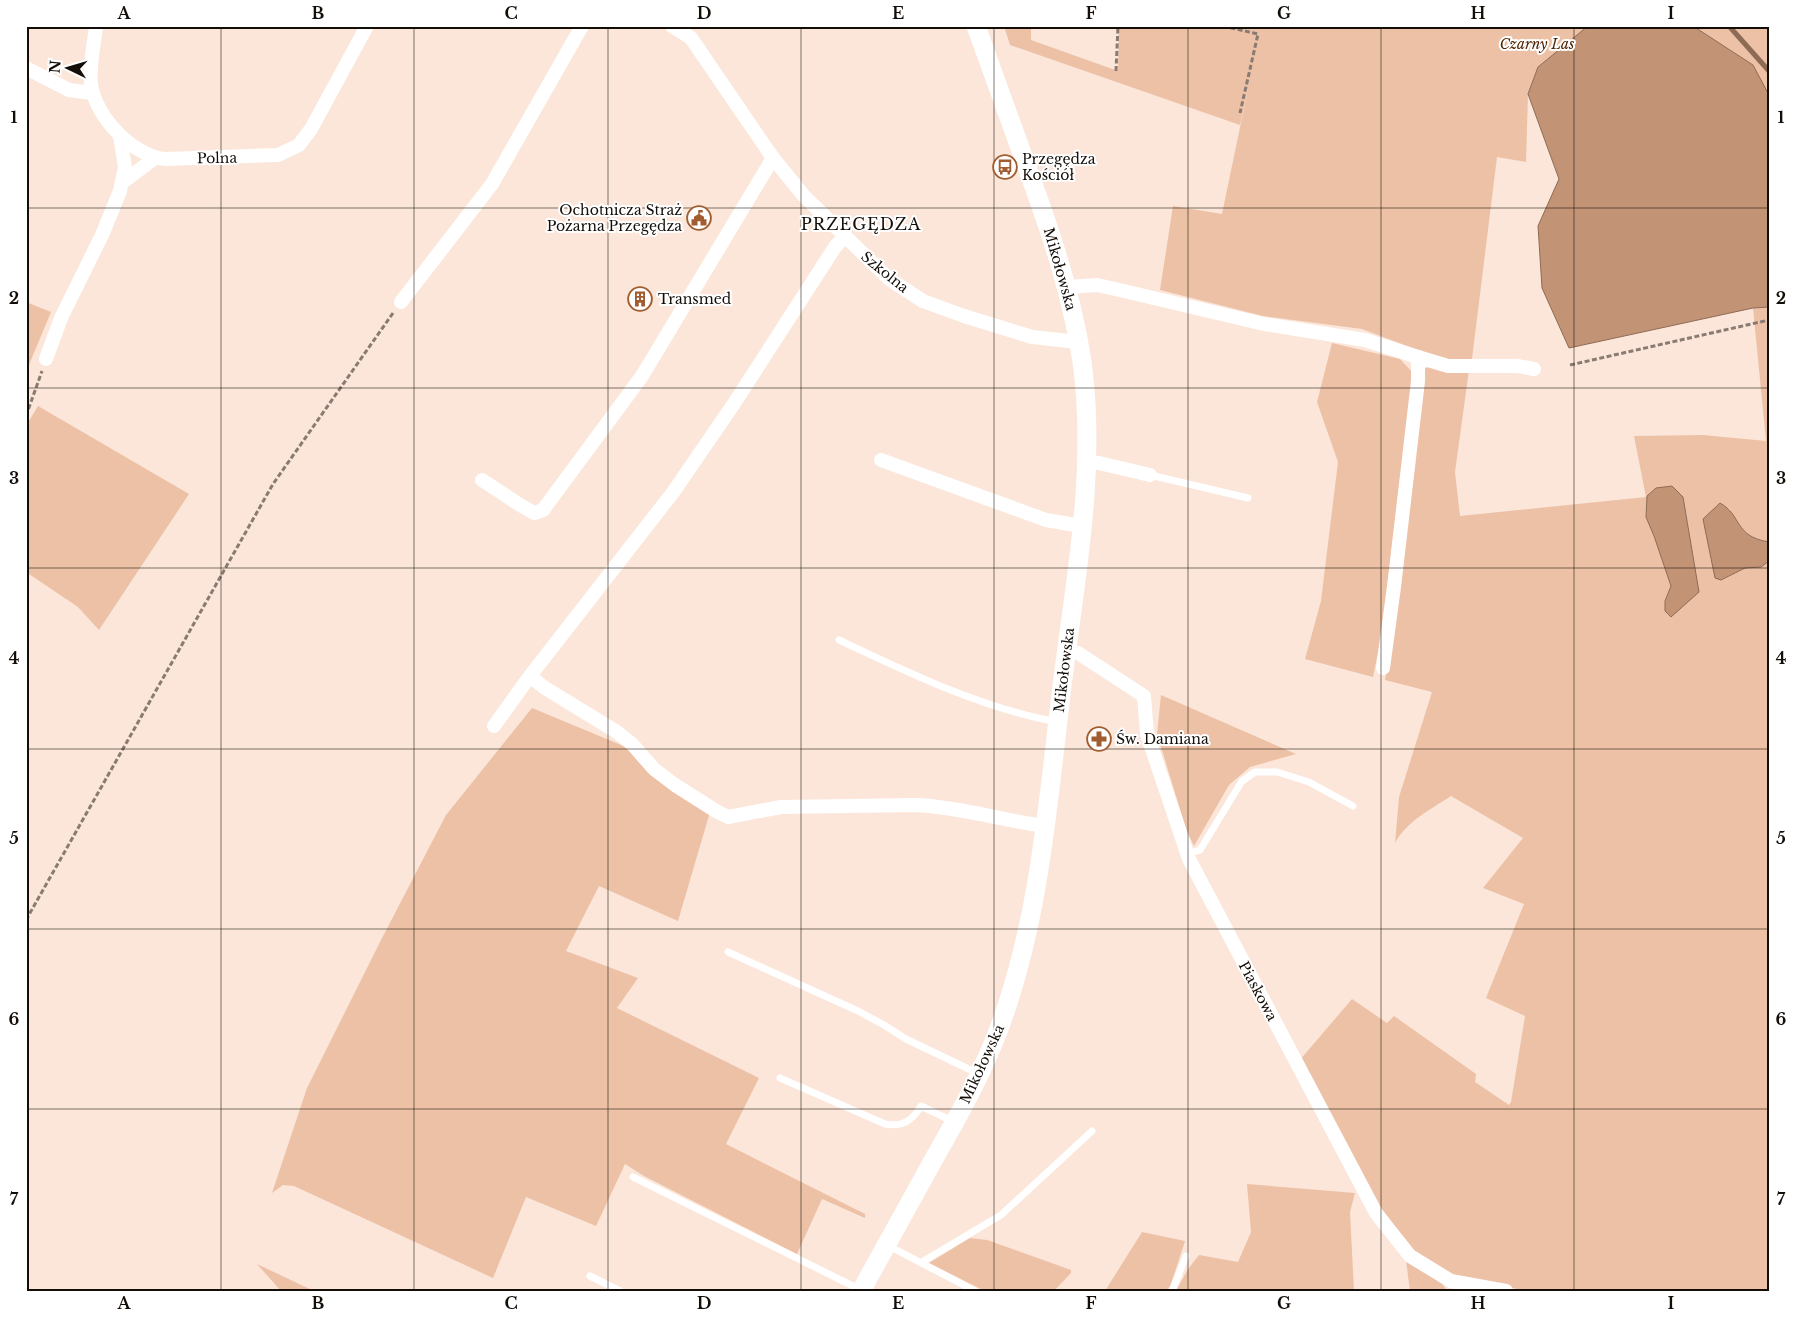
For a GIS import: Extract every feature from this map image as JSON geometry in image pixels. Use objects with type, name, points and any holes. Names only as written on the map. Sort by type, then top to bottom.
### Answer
[{"type":"main road","name":"Mikołowska","points":[[861,1291],[955,1122],[979,1074],[1000,1028],[1020,965],[1033,908],[1058,722],[1081,526],[1086,463],[1085,395],[1078,342],[1067,287],[1047,221],[976,26]]},
{"type":"street","name":"Polna","points":[[96,26],[90,76],[92,93],[120,136],[137,150],[155,158],[206,159],[274,156],[296,147],[302,142],[310,129],[367,26]]},
{"type":"street","points":[[401,302],[492,184],[582,26]]},
{"type":"street","name":"Szkolna","points":[[672,26],[691,38],[773,158],[804,196],[890,278],[923,301],[964,316],[1032,337],[1078,342]]},
{"type":"street","points":[[26,68],[69,90],[92,93]]},
{"type":"street","points":[[46,359],[62,318],[109,218],[122,182],[125,168],[120,136]]},
{"type":"street","points":[[122,182],[155,158]]},
{"type":"street","points":[[482,480],[534,513],[543,510],[642,376],[773,158]]},
{"type":"street","points":[[494,726],[530,676],[674,491],[735,402],[835,246],[844,236]]},
{"type":"street","points":[[1067,287],[1097,285],[1264,324],[1365,340],[1448,366],[1518,366],[1534,369]]},
{"type":"street","points":[[1383,668],[1418,381],[1418,357]]},
{"type":"street","points":[[881,460],[1046,520],[1081,526]]},
{"type":"street","points":[[1086,463],[1099,463],[1150,475]]},
{"type":"street","name":"Piaskowa","points":[[1066,651],[1078,653],[1144,696],[1147,734],[1188,854],[1376,1213],[1410,1256],[1454,1286],[1506,1291]]},
{"type":"street","points":[[530,676],[545,688],[617,732],[632,744],[654,769],[675,785],[716,812],[728,816],[781,808],[916,805],[932,806],[1044,826]]},
{"type":"lane","points":[[1150,475],[1248,498]]},
{"type":"lane","points":[[840,640],[923,678],[973,697],[1030,717],[1058,722]]},
{"type":"lane","points":[[1188,854],[1200,850],[1242,781],[1255,772],[1277,772],[1309,782],[1353,806]]},
{"type":"lane","points":[[728,952],[858,1011],[906,1040],[979,1074]]},
{"type":"lane","points":[[780,1078],[885,1124],[903,1124],[915,1116],[921,1106],[931,1109],[955,1122]]},
{"type":"lane","points":[[922,1262],[1001,1215],[1092,1131]]},
{"type":"lane","points":[[633,1177],[861,1291]]},
{"type":"lane","points":[[886,1245],[975,1291]]},
{"type":"lane","points":[[1172,1291],[1186,1256]]},
{"type":"lane","points":[[590,1276],[620,1291]]},
{"type":"path","points":[[1116,71],[1118,26]]},
{"type":"path","points":[[1223,26],[1258,34],[1240,113]]},
{"type":"path","points":[[26,920],[273,484],[401,302]]},
{"type":"path","points":[[1570,365],[1769,320]]},
{"type":"path","points":[[26,416],[46,359]]},
{"type":"green space","name":"Czarny Las","points":[[1004,26],[1031,26],[1031,40],[1118,71],[1119,26],[1588,26],[1538,67],[1528,94],[1526,162],[1497,157],[1471,367],[1431,355],[1362,329],[1263,316],[1160,290],[1173,206],[1222,214],[1249,84],[1240,125],[1010,45]]},
{"type":"green space","points":[[1693,26],[1769,26],[1769,95],[1753,65]]},
{"type":"green space","points":[[26,302],[51,312],[26,372]]},
{"type":"green space","points":[[1769,307],[1769,542],[1755,538],[1744,531],[1729,508],[1721,580],[1745,568],[1761,567],[1769,561],[1769,1289],[1745,1291],[1531,1291],[1455,1276],[1412,1249],[1380,1207],[1299,1061],[1352,999],[1387,1023],[1394,1016],[1476,1074],[1475,1082],[1509,1105],[1511,1102],[1525,1016],[1486,998],[1524,904],[1483,888],[1523,838],[1451,796],[1412,822],[1395,843],[1399,797],[1432,692],[1385,680],[1399,581],[1423,369],[1432,366],[1469,370],[1455,472],[1460,516],[1646,497],[1634,436],[1703,435],[1766,441],[1753,308]],"holes":[[[1646,517],[1691,599],[1665,601],[1671,586]]]},
{"type":"green space","points":[[1332,343],[1400,359],[1413,373],[1381,637],[1373,677],[1305,659],[1321,601],[1338,462],[1317,402]]},
{"type":"green space","points":[[38,406],[189,494],[99,630],[78,607],[26,572],[26,426]]},
{"type":"green space","points":[[1161,695],[1296,754],[1250,767],[1229,785],[1194,846],[1186,829],[1157,734]]},
{"type":"green space","points":[[532,708],[626,747],[710,812],[678,921],[599,886],[566,951],[638,978],[617,1008],[759,1078],[726,1144],[865,1214],[865,1218],[822,1199],[797,1254],[644,1176],[625,1164],[596,1226],[526,1197],[493,1278],[294,1186],[283,1185],[272,1193],[307,1088],[446,815]]},
{"type":"green space","points":[[1247,1184],[1355,1193],[1350,1212],[1354,1291],[1176,1291],[1188,1269],[1199,1255],[1238,1262],[1251,1232]]},
{"type":"green space","points":[[1142,1232],[1185,1241],[1167,1291],[1105,1291]]},
{"type":"green space","points":[[970,1238],[987,1240],[1071,1270],[1071,1273],[1054,1291],[985,1291],[929,1263]]},
{"type":"green space","points":[[1406,1260],[1440,1280],[1447,1291],[1410,1291]]},
{"type":"green space","points":[[257,1264],[314,1291],[281,1291]]},
{"type":"shaded area","points":[[1588,26],[1693,26],[1753,65],[1769,95],[1769,307],[1753,308],[1569,348],[1542,288],[1538,226],[1559,179],[1528,94],[1538,67]]},
{"type":"shaded area","points":[[1672,486],[1683,497],[1699,592],[1671,617],[1665,611],[1665,601],[1671,586],[1646,517],[1647,496],[1656,488]]},
{"type":"shaded area","points":[[1720,503],[1727,508],[1749,535],[1769,542],[1769,561],[1761,567],[1745,568],[1721,580],[1715,578],[1703,519]]},
{"type":"waterway","points":[[1729,26],[1769,71]]},
{"type":"place","name":"Przegędza Kościół","points":[[1005,167]]},
{"type":"place","name":"Ochotnicza Straż Pożarna Przegędza","points":[[699,218]]},
{"type":"place","name":"Transmed","points":[[640,299]]},
{"type":"place","name":"Św. Damiana","points":[[1099,739]]},
{"type":"district","name":"PRZEGĘDZA","points":[[861,224]]}]
